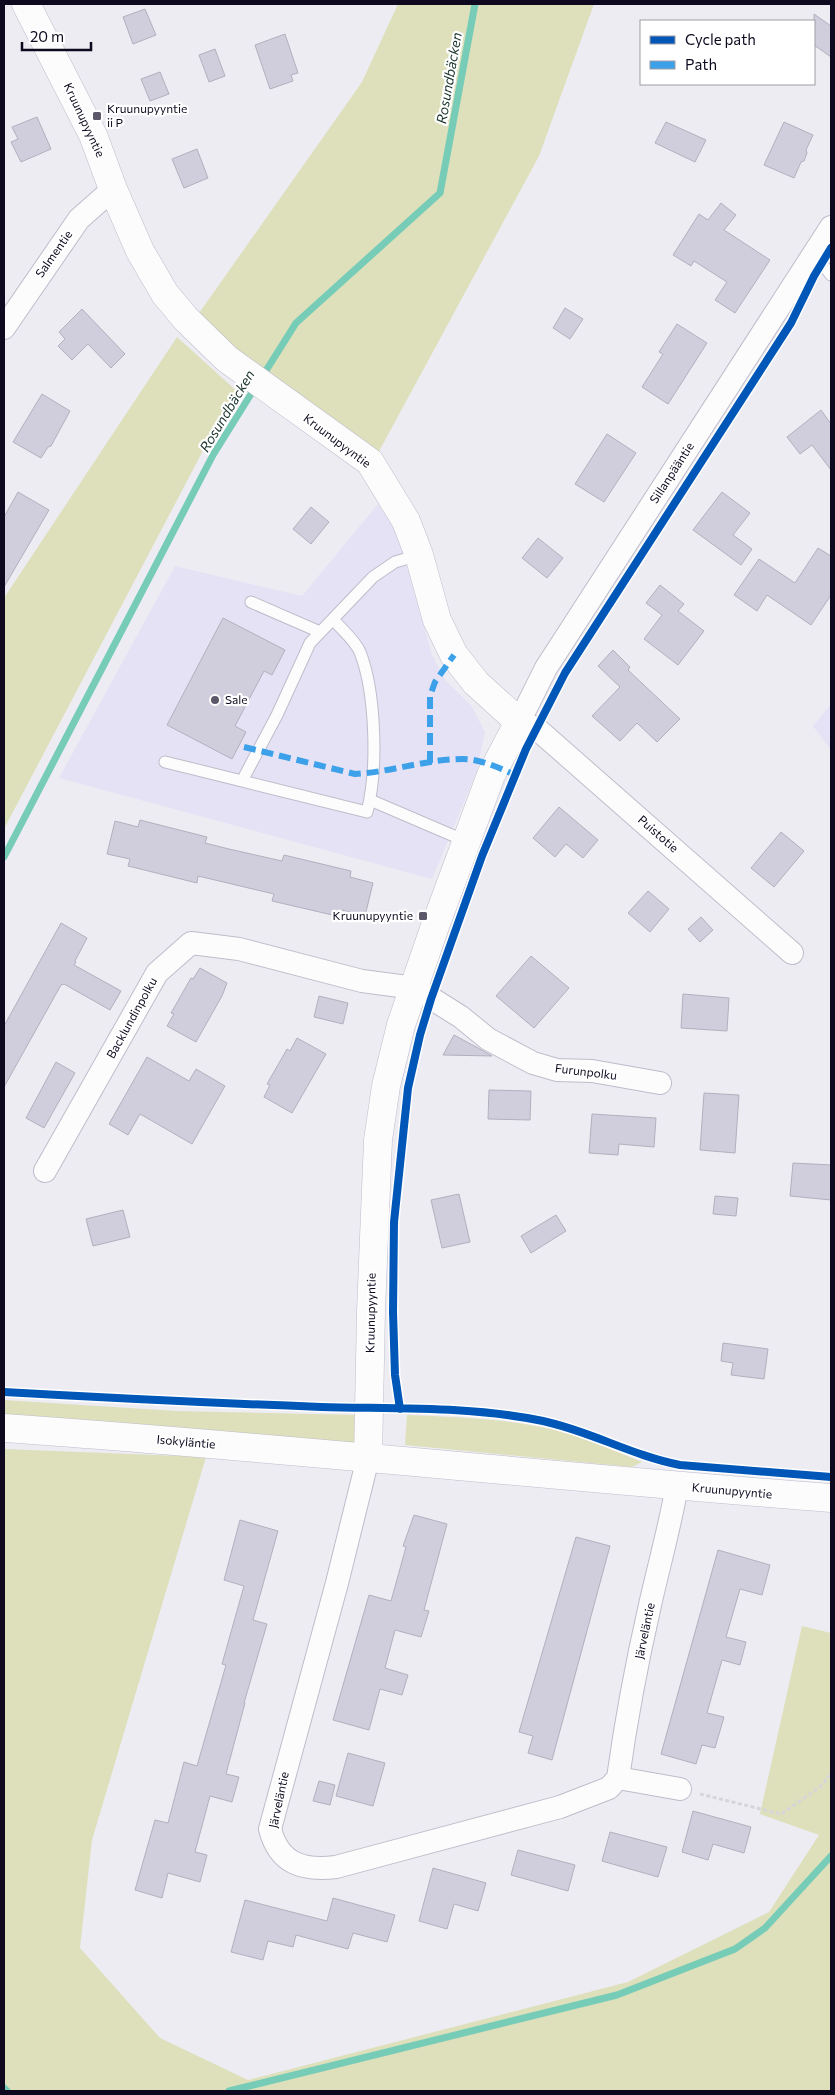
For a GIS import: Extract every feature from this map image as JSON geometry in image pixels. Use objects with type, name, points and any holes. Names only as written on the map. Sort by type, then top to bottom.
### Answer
[{"type":"street","name":"Kruunupyyntie","points":[[26,4],[93,135],[113,189],[140,251],[165,294],[186,319],[241,371],[370,462],[406,521],[419,555],[437,620],[454,656],[476,683],[519,722],[491,775],[468,842],[434,929],[401,1025],[386,1086],[378,1140],[370,1311],[368,1458],[831,1498]]},
{"type":"street","name":"Salmentie","points":[[4,328],[79,219],[113,189]]},
{"type":"street","name":"Sillanpääntie","points":[[519,722],[546,668],[831,227]]},
{"type":"street","name":"Puistotie","points":[[519,722],[536,728],[792,953]]},
{"type":"street","name":"Backlundinpolku","points":[[45,1171],[157,973],[191,943],[239,949],[362,980],[415,988]]},
{"type":"street","name":"Furunpolku","points":[[415,988],[461,1017],[488,1039],[532,1063],[557,1070],[592,1072],[660,1083]]},
{"type":"street","name":"Isokyläntie","points":[[4,1428],[368,1458]]},
{"type":"street","name":"Järveläntie","points":[[368,1458],[337,1583],[273,1812],[270,1829],[273,1842],[280,1853],[303,1867],[314,1870],[336,1867],[560,1807],[609,1788],[618,1778],[632,1693],[650,1604],[669,1530],[677,1486]]},
{"type":"street","points":[[618,1778],[680,1788]]},
{"type":"lane","points":[[814,254],[831,276]]},
{"type":"lane","points":[[242,781],[277,715],[310,643],[373,577],[395,562],[419,555]]},
{"type":"lane","points":[[251,602],[320,632]]},
{"type":"lane","points":[[165,762],[367,812],[372,792],[373,738],[367,675],[359,650],[333,619]]},
{"type":"lane","points":[[370,800],[468,842]]},
{"type":"path","points":[[680,1788],[781,1814],[820,1787],[831,1774]]},
{"type":"shaded area","points":[[378,504],[398,535],[432,655],[446,681],[471,705],[485,732],[477,771],[432,879],[59,778],[175,566],[302,596]]},
{"type":"shaded area","points":[[831,704],[831,750],[813,726]]},
{"type":"green space","points":[[398,4],[594,4],[539,156],[377,455],[247,361],[197,316],[362,82]]},
{"type":"green space","points":[[177,337],[240,394],[206,445],[4,829],[4,598]]},
{"type":"green space","points":[[4,1400],[176,1411],[357,1415],[356,1445],[4,1417]]},
{"type":"green space","points":[[407,1415],[491,1420],[541,1427],[605,1447],[642,1462],[632,1467],[405,1445]]},
{"type":"green space","points":[[4,1449],[206,1457],[92,1840],[80,1948],[160,2038],[248,2080],[628,1982],[769,1912],[819,1835],[760,1814],[802,1626],[831,1633],[831,2091],[4,2091]]},
{"type":"building","points":[[145,9],[156,35],[133,44],[123,17]]},
{"type":"building","points":[[814,14],[831,26],[831,57],[815,46]]},
{"type":"building","points":[[285,34],[298,73],[291,75],[293,81],[270,89],[255,45]]},
{"type":"building","points":[[215,49],[225,76],[209,82],[199,55]]},
{"type":"building","points":[[160,72],[169,94],[150,101],[141,79]]},
{"type":"building","points":[[37,117],[51,149],[21,162],[11,142],[18,139],[12,127]]},
{"type":"building","points":[[666,122],[706,140],[695,162],[655,143]]},
{"type":"building","points":[[784,122],[813,135],[806,150],[807,153],[804,161],[801,162],[794,178],[764,165]]},
{"type":"building","points":[[197,149],[208,178],[184,188],[172,159]]},
{"type":"building","points":[[721,203],[736,215],[724,230],[770,260],[735,313],[715,300],[727,282],[694,261],[691,266],[673,255],[699,214],[708,220]]},
{"type":"building","points":[[565,308],[583,319],[570,339],[553,328]]},
{"type":"building","points":[[82,309],[125,354],[111,368],[88,344],[72,360],[58,346],[65,339],[59,332]]},
{"type":"building","points":[[677,324],[707,343],[668,404],[642,387],[663,354],[659,352]]},
{"type":"building","points":[[42,394],[70,411],[51,446],[48,447],[41,458],[13,442]]},
{"type":"building","points":[[821,410],[831,424],[831,470],[812,445],[800,454],[787,437]]},
{"type":"building","points":[[607,434],[636,453],[604,502],[575,484]]},
{"type":"building","points":[[18,492],[49,510],[4,587],[4,517]]},
{"type":"building","points":[[722,492],[750,513],[733,535],[752,549],[741,565],[693,530]]},
{"type":"building","points":[[311,507],[329,522],[311,544],[293,529]]},
{"type":"building","points":[[538,538],[563,558],[547,578],[522,558]]},
{"type":"building","points":[[818,548],[831,556],[831,595],[811,625],[767,595],[757,611],[734,595],[759,559],[795,583]]},
{"type":"building","points":[[660,585],[684,604],[678,611],[704,631],[678,665],[644,639],[662,615],[646,603]]},
{"type":"building","name":"Sale","points":[[223,618],[285,650],[272,675],[264,671],[235,726],[246,732],[232,759],[167,725]]},
{"type":"building","points":[[613,650],[630,667],[628,670],[680,719],[657,742],[637,723],[620,741],[592,716],[620,687],[598,666]]},
{"type":"building","points":[[559,807],[598,840],[583,858],[566,844],[555,857],[533,838]]},
{"type":"building","points":[[140,820],[207,837],[205,843],[229,849],[282,861],[284,855],[351,871],[350,877],[373,883],[365,916],[342,910],[341,917],[272,901],[274,894],[198,876],[197,883],[128,866],[130,859],[107,854],[115,821],[138,827]]},
{"type":"building","points":[[781,832],[804,851],[774,887],[751,868]]},
{"type":"building","points":[[648,891],[669,909],[650,932],[628,913]]},
{"type":"building","points":[[701,917],[713,930],[700,942],[688,929]]},
{"type":"building","points":[[61,923],[87,938],[74,965],[121,991],[110,1010],[64,984],[61,985],[4,1087],[4,1026]]},
{"type":"building","points":[[531,956],[569,988],[534,1028],[496,996]]},
{"type":"building","points":[[200,968],[227,983],[222,996],[196,1042],[167,1026],[174,1014],[171,1013],[191,978],[193,979]]},
{"type":"building","points":[[683,994],[729,998],[727,1031],[681,1028]]},
{"type":"building","points":[[319,996],[348,1003],[343,1024],[314,1017]]},
{"type":"building","points":[[454,1035],[478,1048],[492,1056],[443,1055]]},
{"type":"building","points":[[297,1038],[326,1054],[292,1113],[264,1097],[270,1085],[267,1084],[287,1049],[290,1051]]},
{"type":"building","points":[[147,1057],[189,1081],[196,1069],[225,1086],[192,1144],[140,1114],[128,1135],[109,1124]]},
{"type":"building","points":[[56,1062],[75,1073],[44,1128],[26,1118]]},
{"type":"building","points":[[489,1090],[531,1091],[530,1120],[488,1119]]},
{"type":"building","points":[[704,1093],[739,1095],[735,1153],[700,1150]]},
{"type":"building","points":[[592,1114],[656,1118],[654,1147],[619,1144],[618,1155],[589,1153]]},
{"type":"building","points":[[793,1163],[831,1165],[831,1200],[790,1196]]},
{"type":"building","points":[[459,1194],[470,1242],[442,1248],[431,1200]]},
{"type":"building","points":[[715,1196],[738,1198],[736,1216],[713,1214]]},
{"type":"building","points":[[123,1210],[130,1237],[93,1246],[86,1219]]},
{"type":"building","points":[[556,1215],[566,1231],[531,1253],[521,1236]]},
{"type":"building","points":[[723,1343],[768,1349],[764,1379],[731,1375],[733,1363],[721,1361]]},
{"type":"building","points":[[414,1515],[447,1524],[424,1610],[429,1611],[421,1637],[395,1630],[385,1668],[408,1675],[402,1695],[380,1689],[369,1730],[333,1720],[369,1595],[391,1601],[406,1547],[403,1546]]},
{"type":"building","points":[[240,1520],[278,1531],[253,1620],[267,1624],[226,1774],[239,1777],[232,1802],[210,1796],[195,1852],[207,1855],[200,1882],[168,1873],[162,1898],[135,1890],[155,1820],[168,1823],[184,1762],[197,1766],[226,1665],[222,1664],[244,1586],[224,1580]]},
{"type":"building","points":[[576,1537],[610,1546],[552,1760],[528,1753],[533,1736],[519,1732]]},
{"type":"building","points":[[718,1550],[770,1565],[762,1595],[740,1589],[726,1637],[746,1642],[740,1665],[722,1660],[707,1713],[724,1717],[715,1748],[702,1745],[696,1764],[661,1754]]},
{"type":"building","points":[[348,1753],[385,1763],[373,1806],[336,1796]]},
{"type":"building","points":[[319,1781],[335,1785],[330,1805],[313,1801]]},
{"type":"building","points":[[693,1811],[751,1827],[744,1853],[713,1844],[708,1860],[682,1852]]},
{"type":"building","points":[[610,1832],[667,1847],[658,1877],[602,1861]]},
{"type":"building","points":[[518,1850],[575,1865],[568,1891],[511,1875]]},
{"type":"building","points":[[433,1868],[486,1883],[478,1911],[454,1904],[447,1929],[419,1921]]},
{"type":"building","points":[[333,1898],[395,1915],[387,1942],[353,1933],[348,1949],[296,1935],[293,1947],[268,1941],[263,1960],[231,1952],[245,1900],[327,1921]]},
{"type":"waterway","name":"Rosundbäcken","points":[[262,377],[296,323],[440,193],[475,4]]},
{"type":"waterway","name":"Rosundbäcken","points":[[4,857],[213,455],[256,386]]},
{"type":"waterway","points":[[229,2091],[617,1995],[735,1949],[765,1928],[831,1856]]},
{"type":"waterway","name":"Rosundbäcken","points":[[4,2088],[7,2091]]},
{"type":"marked path","points":[[430,763],[430,696],[435,682],[454,655]]},
{"type":"marked path","points":[[244,747],[355,774],[436,761],[470,759],[483,762],[515,775]]},
{"type":"cycle path","points":[[400,1409],[395,1375],[393,1312],[394,1222],[408,1088],[420,1035],[431,999],[482,856],[526,749],[565,673],[791,323],[814,276],[831,248]]},
{"type":"cycle path","points":[[4,1392],[242,1404],[433,1409],[488,1413],[516,1416],[560,1425],[645,1456],[680,1465],[831,1477]]},
{"type":"place","name":"Kruunupyyntie ii P","points":[[97,116]]},
{"type":"place","name":"Sale","points":[[215,700]]},
{"type":"place","name":"Kruunupyyntie","points":[[423,916]]}]
